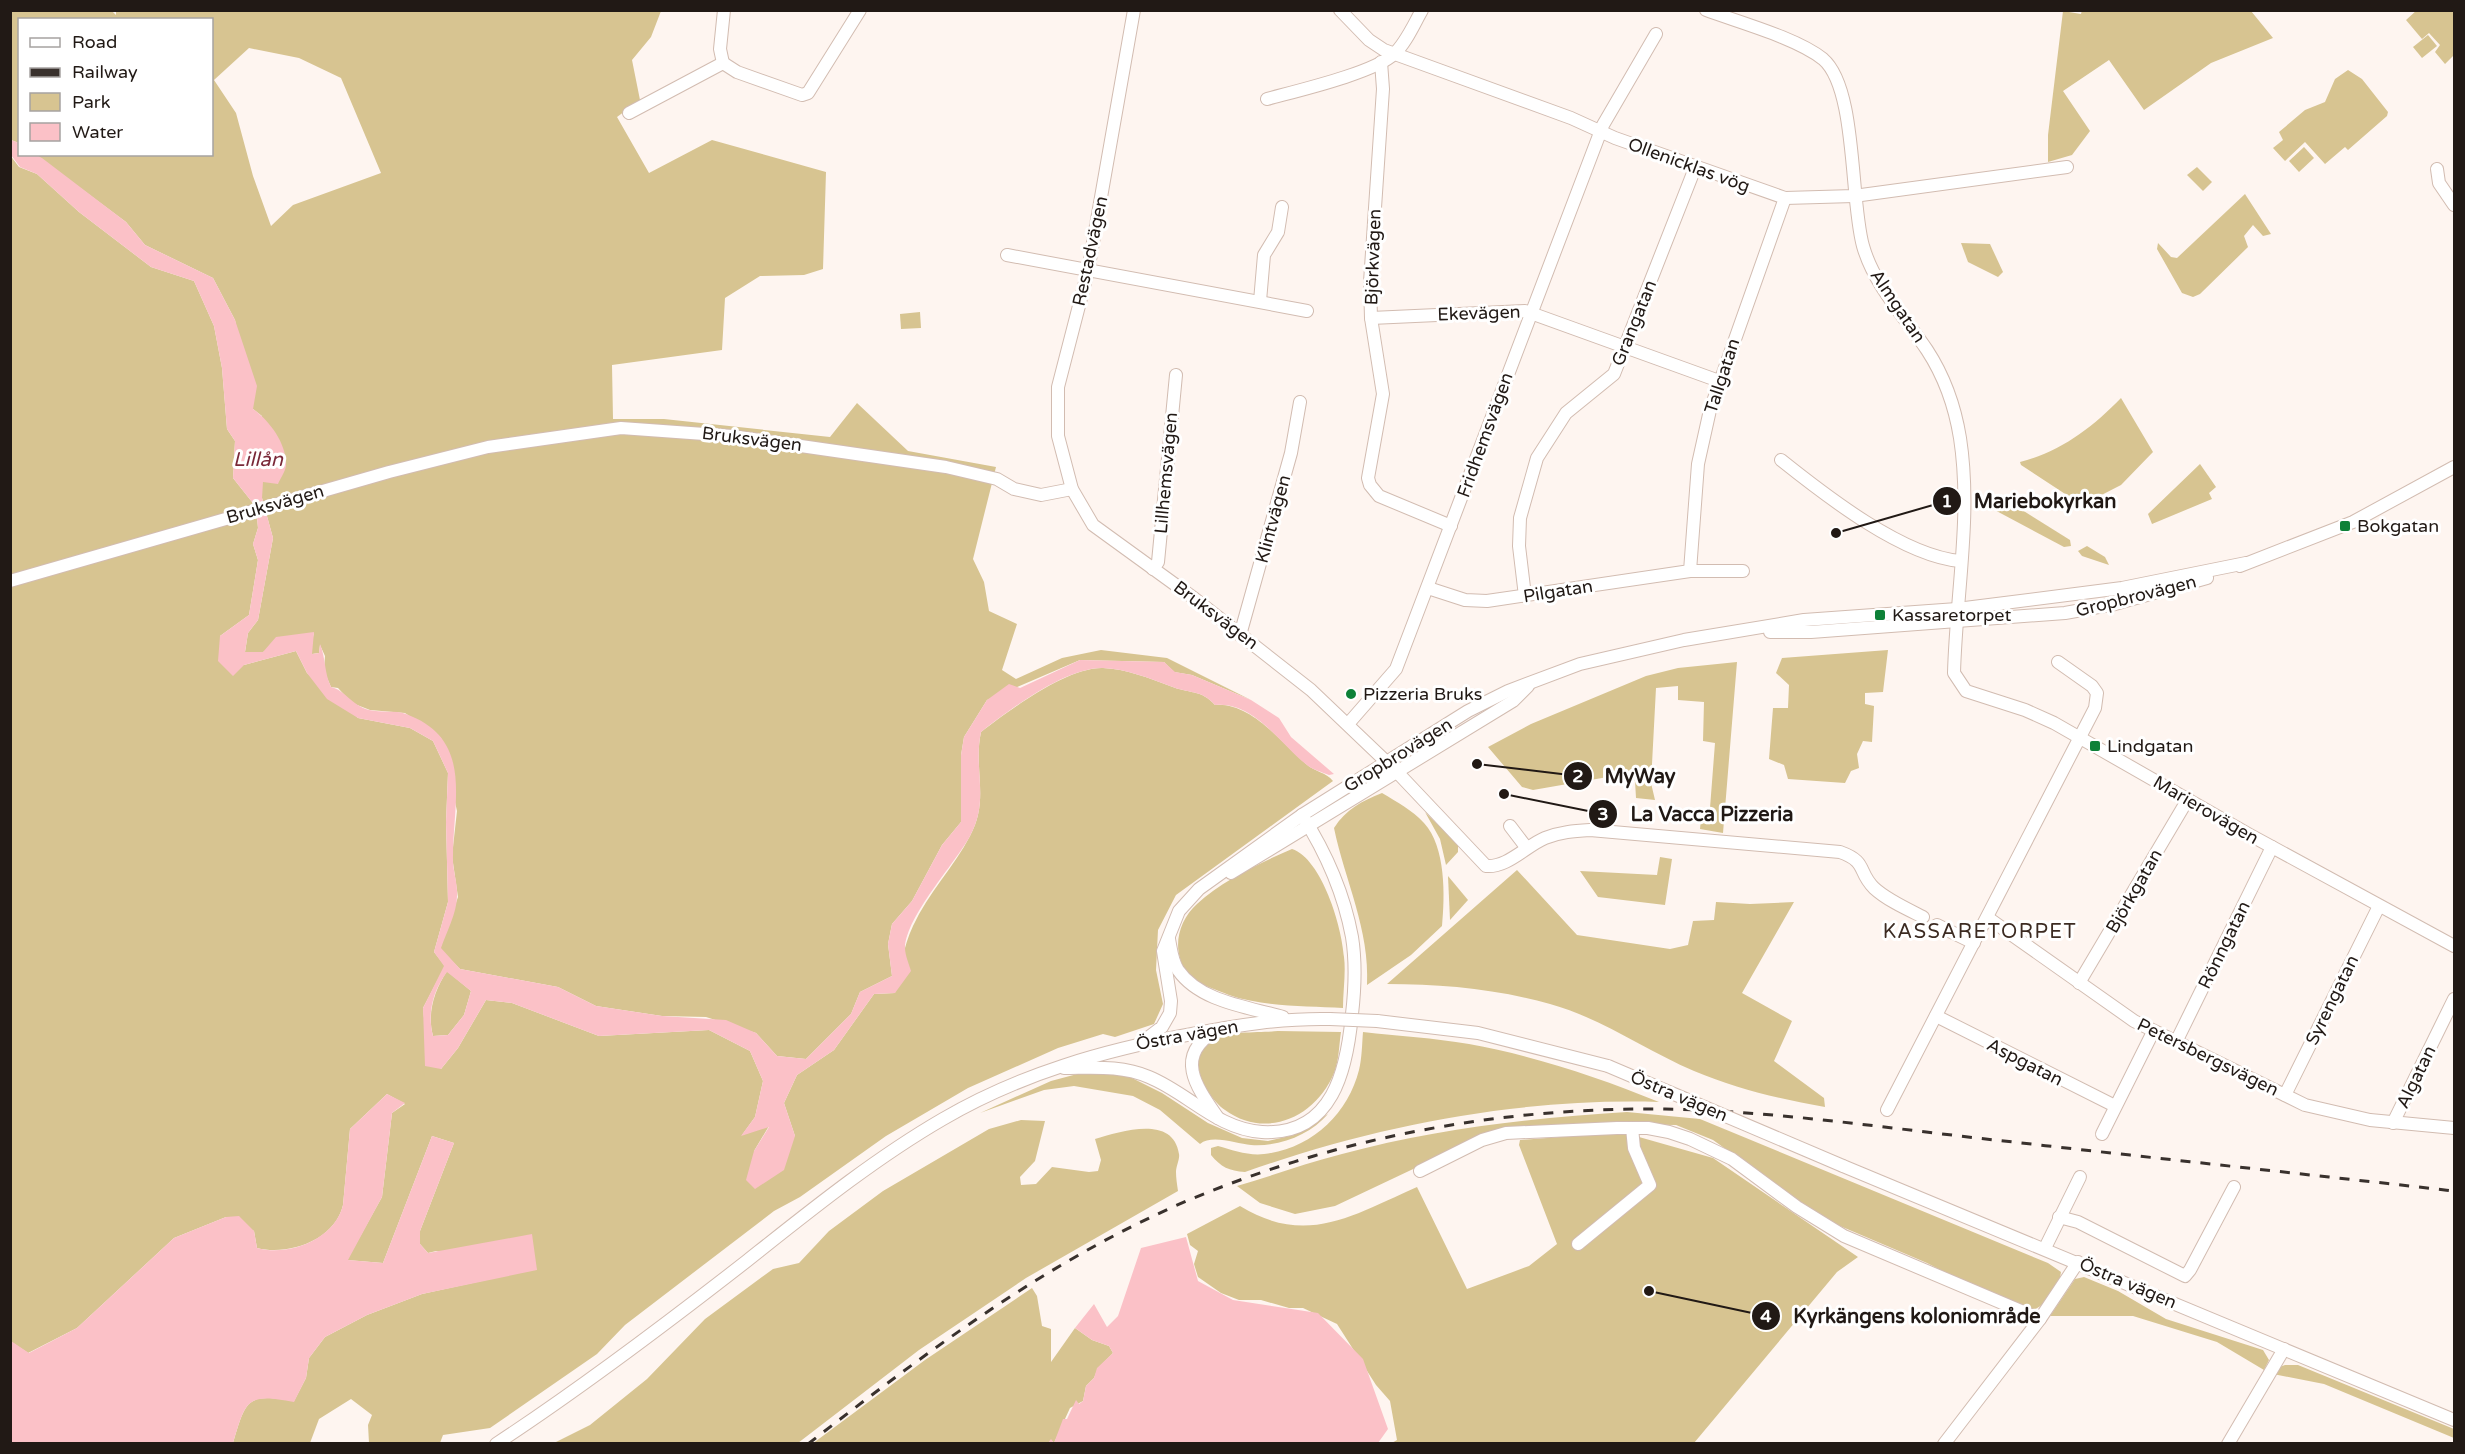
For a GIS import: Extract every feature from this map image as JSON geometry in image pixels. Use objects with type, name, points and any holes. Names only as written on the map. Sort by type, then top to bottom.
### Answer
[{"type":"street","points":[[724,10],[720,49],[723,63],[737,72],[802,95],[808,93],[860,10]]},
{"type":"street","name":"Restadvägen","points":[[1072,489],[1058,436],[1056,401],[1065,349],[1088,271],[1134,10]]},
{"type":"street","name":"Ollenicklas vög","points":[[1340,10],[1369,40],[1395,54],[1571,118],[1602,133],[1695,168],[1785,198],[1854,196],[2067,167]]},
{"type":"street","points":[[1267,99],[1342,78],[1395,54],[1422,10]]},
{"type":"street","name":"Almgatan","points":[[1706,10],[1791,42],[1824,60],[1842,91],[1854,196],[1867,259],[1886,293],[1941,374],[1956,416],[1964,465],[1956,615]]},
{"type":"street","name":"Fridhemsvägen","points":[[1348,724],[1393,675],[1428,588],[1530,312],[1602,133],[1603,125],[1656,34]]},
{"type":"street","name":"Björkvägen","points":[[1381,62],[1383,89],[1370,282],[1371,318],[1383,394],[1368,478],[1370,485],[1379,496],[1451,526]]},
{"type":"street","points":[[629,113],[723,63]]},
{"type":"street","name":"Grangatan","points":[[1525,596],[1519,546],[1520,518],[1537,458],[1566,413],[1614,374],[1695,168]]},
{"type":"street","points":[[2437,169],[2439,183],[2454,205]]},
{"type":"street","name":"Tallgatan","points":[[1691,566],[1698,464],[1719,381],[1785,198]]},
{"type":"street","points":[[1260,301],[1264,255],[1278,232],[1282,207]]},
{"type":"street","points":[[1007,255],[1306,311]]},
{"type":"street","name":"Ekevägen","points":[[1371,318],[1512,310],[1530,312],[1719,381]]},
{"type":"street","name":"Lillhemsvägen","points":[[1154,569],[1158,562],[1176,375]]},
{"type":"street","name":"Klintvägen","points":[[1240,635],[1251,603],[1291,453],[1300,402]]},
{"type":"street","name":"Bruksvägen","points":[[10,581],[389,472],[488,447],[621,428],[732,436],[946,467],[997,479],[1014,489],[1041,495],[1072,489],[1093,525],[1276,661],[1348,724],[1397,772],[1478,860],[1486,866],[1494,867],[1526,847]]},
{"type":"street","points":[[1782,460],[1816,488],[1906,545],[1930,556],[1960,561]]},
{"type":"street","name":"Gropbrovägen","points":[[1199,890],[1302,815],[1468,711],[1508,691],[1580,664],[1684,640],[1804,620],[2065,613],[2115,604],[2212,576],[2353,522],[2430,482],[2454,465]]},
{"type":"street","name":"Gropbrovägen","points":[[1956,615],[2122,588],[2246,563]]},
{"type":"street","name":"Pilgatan","points":[[1428,588],[1476,601],[1525,596],[1691,566],[1743,571]]},
{"type":"street","name":"Marierovägen","points":[[1956,615],[1954,673],[1961,687],[1975,696],[2025,710],[2080,738],[2272,847],[2454,946]]},
{"type":"street","points":[[1887,1110],[2064,772],[2095,708],[2097,693],[2092,686],[2058,662]]},
{"type":"street","name":"Gropbrovägen","points":[[1199,890],[1310,827],[1513,701],[1528,685]]},
{"type":"street","name":"Björkgatan","points":[[2079,983],[2188,799]]},
{"type":"street","points":[[1053,1068],[1109,1067],[1138,1073],[1162,1084],[1205,1113],[1252,1131],[1281,1131],[1294,1127],[1320,1111],[1331,1098],[1343,1072],[1350,1036],[1355,972],[1352,938],[1338,892],[1323,851],[1302,815]]},
{"type":"street","points":[[1510,826],[1526,847],[1564,832],[1590,830],[1840,852],[1853,857],[1862,865],[1872,885],[1880,892],[1923,917]]},
{"type":"street","name":"Rönngatan","points":[[2176,1042],[2272,847]]},
{"type":"street","points":[[1141,1043],[1162,1027],[1170,1013],[1171,1001],[1163,951],[1179,911],[1199,890]]},
{"type":"street","name":"Syrengatan","points":[[2285,1095],[2379,906]]},
{"type":"street","name":"Petersbergsvägen","points":[[1988,918],[2153,1032],[2285,1095],[2321,1111],[2393,1123],[2454,1128]]},
{"type":"street","points":[[1937,925],[1974,943]]},
{"type":"street","points":[[1168,936],[1178,969],[1191,984],[1209,995],[1287,1018]]},
{"type":"street","name":"Algatan","points":[[2393,1123],[2454,999]]},
{"type":"street","name":"Aspgatan","points":[[1936,1016],[2115,1106]]},
{"type":"street","name":"Östra vägen","points":[[496,1443],[573,1393],[878,1160],[955,1112],[1010,1086],[1080,1058],[1141,1043],[1287,1018],[1377,1021],[1478,1033],[1608,1066],[2454,1420]]},
{"type":"street","points":[[1219,1119],[1195,1082],[1192,1059],[1200,1043],[1220,1029]]},
{"type":"street","points":[[2102,1134],[2153,1032]]},
{"type":"street","points":[[1420,1171],[1473,1145],[1506,1133],[1567,1128],[1632,1128],[1669,1132],[1713,1148],[1797,1207],[1844,1236],[2040,1319]]},
{"type":"street","points":[[1581,1242],[1650,1185],[1634,1148],[1632,1128]]},
{"type":"street","points":[[2045,1248],[2080,1176]]},
{"type":"street","points":[[2059,1217],[2078,1222],[2185,1276],[2234,1187]]},
{"type":"street","points":[[1944,1443],[2040,1319],[2078,1262]]},
{"type":"street","points":[[2228,1443],[2284,1348]]},
{"type":"green space","points":[[111,10],[116,15],[116,10],[661,11],[651,37],[632,60],[640,100],[617,117],[649,173],[712,140],[826,172],[823,269],[804,275],[760,276],[725,298],[722,350],[612,365],[613,419],[664,419],[830,437],[857,403],[908,451],[996,467],[973,559],[984,582],[989,611],[1017,624],[1002,670],[1016,679],[1062,658],[1101,650],[1167,658],[1251,700],[1192,675],[1174,672],[1164,662],[1080,660],[987,700],[964,737],[961,755],[961,822],[942,845],[912,901],[892,924],[888,944],[892,976],[860,992],[851,1014],[806,1059],[777,1056],[756,1033],[706,1017],[662,1016],[596,1006],[558,987],[460,969],[440,949],[458,897],[452,856],[457,811],[441,738],[405,713],[370,710],[352,703],[338,688],[331,687],[324,671],[325,656],[320,645],[319,653],[312,654],[310,649],[314,633],[263,652],[245,652],[248,633],[258,620],[273,538],[262,498],[262,416],[253,409],[235,320],[213,278],[145,245],[126,222],[37,156],[213,156],[213,18],[18,18],[18,143],[11,140],[11,11]],"holes":[[[249,48],[299,58],[341,78],[381,173],[293,205],[271,226],[253,176],[236,113],[214,80]]]},
{"type":"green space","points":[[2082,10],[2251,11],[2273,38],[2211,63],[2144,110],[2109,60],[2063,91],[2090,131],[2072,155],[2048,162],[2048,135],[2063,11],[2081,14]]},
{"type":"green space","points":[[2417,10],[2454,11],[2454,55],[2445,64],[2435,52],[2440,45],[2429,33],[2422,39],[2406,20]]},
{"type":"green space","points":[[2428,35],[2437,46],[2422,58],[2413,47]]},
{"type":"green space","points":[[2348,70],[2362,79],[2388,112],[2387,116],[2348,150],[2345,147],[2325,164],[2305,142],[2285,161],[2273,148],[2283,140],[2279,132],[2305,110],[2325,102],[2335,79]]},
{"type":"green space","points":[[2304,147],[2314,158],[2299,172],[2289,161]]},
{"type":"green space","points":[[10,155],[19,167],[37,174],[79,212],[151,267],[194,281],[214,326],[222,368],[227,429],[235,441],[233,478],[256,507],[258,528],[253,544],[258,560],[249,615],[220,636],[244,665],[296,651],[307,673],[358,718],[410,728],[433,741],[448,773],[446,822],[448,902],[434,952],[445,966],[423,1008],[426,1037],[441,1069],[458,1048],[486,1000],[512,1003],[599,1036],[709,1030],[750,1051],[763,1081],[755,1117],[742,1135],[769,1126],[754,1151],[795,1136],[784,1103],[797,1075],[834,1050],[874,994],[895,993],[904,951],[913,926],[976,823],[980,797],[981,732],[1039,691],[1073,674],[1103,668],[1120,670],[1200,694],[1215,705],[1241,710],[1276,735],[1306,764],[1333,781],[1176,895],[1158,930],[1156,970],[1163,1004],[1154,1024],[1115,1037],[1103,1034],[1058,1048],[968,1088],[886,1136],[800,1197],[774,1211],[625,1325],[597,1354],[490,1428],[443,1435],[440,1443],[369,1443],[368,1425],[372,1415],[351,1399],[319,1419],[310,1443],[233,1443],[241,1417],[250,1403],[266,1398],[294,1401],[306,1378],[309,1358],[325,1337],[367,1315],[422,1294],[537,1269],[436,1251],[428,1253],[420,1244],[420,1231],[454,1143],[432,1136],[383,1263],[347,1260],[382,1197],[392,1113],[405,1104],[387,1094],[350,1129],[343,1205],[331,1228],[321,1236],[309,1243],[283,1250],[257,1248],[254,1231],[226,1217],[174,1238],[77,1328],[28,1353],[10,1341]]},
{"type":"green space","points":[[2197,167],[2212,182],[2203,191],[2187,175]]},
{"type":"green space","points":[[2245,194],[2271,234],[2263,236],[2253,225],[2244,236],[2248,247],[2200,294],[2193,297],[2182,293],[2157,249],[2158,243],[2171,257],[2177,258]]},
{"type":"green space","points":[[1961,243],[1990,244],[2003,272],[1998,277],[1968,262]]},
{"type":"green space","points":[[920,312],[921,328],[901,329],[900,314]]},
{"type":"green space","points":[[2121,398],[2153,452],[2121,485],[2082,505],[2021,465],[2020,462],[2049,452],[2075,438]]},
{"type":"green space","points":[[2200,464],[2216,487],[2209,493],[2212,499],[2152,524],[2148,514]]},
{"type":"green space","points":[[1990,498],[2003,498],[2070,540],[2071,546],[2064,547],[1989,507]]},
{"type":"green space","points":[[2087,546],[2105,557],[2109,565],[2082,556],[2078,551]]},
{"type":"green space","points":[[1888,650],[1883,692],[1865,693],[1865,704],[1874,706],[1872,742],[1863,741],[1857,754],[1859,768],[1851,771],[1845,783],[1788,779],[1784,765],[1769,759],[1773,708],[1788,708],[1789,685],[1776,673],[1782,658]]},
{"type":"green space","points":[[1737,662],[1723,833],[1700,829],[1702,808],[1710,808],[1715,743],[1703,741],[1704,702],[1678,700],[1678,686],[1656,688],[1651,783],[1655,800],[1636,798],[1635,781],[1625,774],[1533,790],[1522,787],[1488,747],[1531,724],[1646,676],[1678,668]]},
{"type":"green space","points":[[1382,793],[1414,814],[1431,833],[1440,858],[1443,914],[1442,926],[1411,955],[1367,985],[1365,945],[1361,925],[1334,828],[1355,806]]},
{"type":"green space","points":[[1425,812],[1458,844],[1458,852],[1446,865],[1440,839]]},
{"type":"green space","points":[[1292,849],[1303,855],[1312,866],[1335,912],[1345,969],[1343,1008],[1271,1004],[1229,995],[1192,978],[1179,956],[1181,928],[1190,911],[1197,904],[1230,880]]},
{"type":"green space","points":[[1660,857],[1672,859],[1665,905],[1598,897],[1580,871],[1657,875]]},
{"type":"green space","points":[[1517,870],[1577,935],[1670,949],[1688,945],[1693,921],[1714,920],[1716,902],[1750,904],[1794,902],[1742,993],[1792,1021],[1774,1061],[1824,1098],[1825,1107],[1758,1093],[1726,1083],[1676,1063],[1587,1017],[1550,1004],[1469,988],[1387,984]]},
{"type":"green space","points":[[1448,876],[1468,900],[1450,920]]},
{"type":"green space","points":[[447,971],[471,991],[464,1015],[448,1035],[433,1036],[431,1011],[438,986]]},
{"type":"green space","points":[[1278,1031],[1341,1032],[1334,1073],[1315,1102],[1288,1119],[1273,1123],[1257,1123],[1241,1119],[1225,1110],[1210,1095],[1200,1074],[1199,1053],[1204,1045],[1220,1036]]},
{"type":"green space","points":[[1363,1032],[1456,1042],[1494,1049],[1589,1076],[1659,1102],[1554,1105],[1449,1118],[1346,1141],[1245,1172],[1226,1168],[1211,1155],[1211,1148],[1218,1146],[1252,1154],[1281,1151],[1312,1137],[1325,1127],[1346,1101],[1354,1086],[1360,1065]]},
{"type":"green space","points":[[1081,1073],[1124,1074],[1162,1093],[1208,1123],[1242,1138],[1268,1141],[1294,1135],[1328,1114],[1303,1134],[1283,1142],[1251,1145],[1218,1140],[1205,1141],[1200,1144],[1160,1110],[1133,1096],[1074,1086],[1044,1090],[980,1113],[1051,1081]]},
{"type":"green space","points":[[1627,1112],[1700,1119],[2048,1263],[2061,1272],[2056,1290],[2045,1303],[2034,1310],[1968,1284],[1927,1263],[1826,1220],[1713,1140],[1676,1125],[1603,1124],[1485,1135],[1335,1206],[1295,1214],[1260,1203],[1237,1186],[1377,1145],[1448,1131],[1519,1121]]},
{"type":"green space","points":[[1021,1120],[1045,1121],[1035,1161],[1020,1177],[1021,1185],[1036,1184],[1052,1167],[1098,1171],[1101,1160],[1095,1139],[1144,1129],[1167,1134],[1175,1142],[1179,1156],[1176,1172],[1178,1191],[1026,1278],[919,1350],[798,1443],[554,1443],[590,1425],[647,1379],[705,1319],[773,1269],[799,1263],[829,1231],[883,1191],[989,1129]]},
{"type":"green space","points":[[1626,1132],[1630,1143],[1639,1137],[1713,1158],[1858,1257],[1837,1272],[1694,1443],[1390,1444],[1397,1440],[1390,1401],[1376,1385],[1337,1324],[1303,1308],[1289,1308],[1261,1300],[1239,1300],[1221,1293],[1198,1277],[1194,1264],[1198,1251],[1190,1245],[1187,1234],[1240,1206],[1264,1218],[1287,1224],[1309,1225],[1351,1216],[1417,1187],[1467,1289],[1529,1266],[1557,1244],[1519,1145],[1520,1140]]},
{"type":"green space","points":[[2084,1277],[2118,1291],[2166,1319],[2263,1350],[2269,1360],[2264,1370],[2217,1342],[2133,1316],[2050,1316],[2075,1279]]},
{"type":"green space","points":[[1032,1288],[1037,1296],[1042,1326],[1051,1329],[1051,1362],[1075,1328],[1092,1340],[1109,1346],[1113,1353],[1098,1368],[1094,1378],[1086,1386],[1083,1401],[1070,1408],[1054,1443],[1051,1440],[1048,1444],[812,1444],[925,1360]]},
{"type":"green space","points":[[2285,1365],[2298,1365],[2454,1429],[2454,1438],[2324,1384],[2273,1374],[2277,1368]]},
{"type":"water","name":"Lillån","points":[[11,140],[18,143],[18,156],[42,158],[126,222],[145,245],[213,278],[235,320],[257,386],[253,409],[276,434],[286,458],[286,466],[278,484],[263,482],[262,498],[273,538],[258,620],[248,633],[245,652],[263,652],[276,637],[314,632],[312,654],[319,653],[320,644],[331,687],[363,708],[406,714],[428,725],[442,739],[451,755],[455,773],[453,861],[457,903],[441,948],[460,969],[558,987],[596,1006],[662,1016],[726,1020],[756,1033],[777,1056],[806,1059],[851,1014],[860,992],[892,976],[888,944],[892,924],[912,901],[942,845],[961,822],[961,755],[964,737],[987,700],[1009,684],[1020,688],[1080,660],[1164,662],[1175,672],[1192,675],[1251,700],[1279,718],[1291,737],[1334,774],[1329,775],[1309,767],[1266,726],[1242,710],[1215,705],[1200,694],[1120,670],[1103,668],[1072,674],[1039,691],[1007,713],[981,732],[980,797],[976,823],[963,848],[913,921],[905,948],[911,971],[895,993],[874,994],[834,1050],[797,1075],[784,1103],[795,1136],[784,1170],[755,1189],[746,1180],[754,1151],[769,1127],[741,1136],[755,1117],[763,1081],[750,1051],[709,1030],[599,1036],[512,1003],[486,1000],[458,1048],[441,1069],[425,1066],[423,1008],[444,966],[434,952],[448,902],[446,822],[448,773],[433,741],[410,728],[358,718],[327,699],[307,673],[296,651],[244,665],[233,676],[218,661],[220,636],[249,615],[258,560],[253,544],[258,528],[256,507],[233,478],[235,441],[227,429],[222,368],[214,326],[194,281],[151,267],[79,212],[37,174],[20,167],[11,155]],"holes":[[[447,972],[471,991],[464,1015],[448,1035],[433,1036],[431,1011],[438,987]]]},
{"type":"water","points":[[387,1094],[405,1103],[392,1113],[382,1197],[348,1260],[383,1263],[432,1136],[454,1143],[420,1231],[420,1244],[428,1253],[532,1234],[537,1270],[422,1294],[367,1315],[325,1337],[309,1358],[306,1378],[294,1402],[266,1399],[250,1403],[241,1417],[233,1443],[11,1443],[11,1341],[29,1353],[77,1328],[174,1238],[226,1217],[239,1216],[254,1231],[257,1248],[283,1250],[309,1243],[321,1236],[331,1227],[343,1205],[350,1129]]},
{"type":"water","points":[[1186,1237],[1198,1281],[1233,1300],[1318,1313],[1363,1359],[1388,1429],[1378,1443],[1054,1443],[1063,1419],[1067,1419],[1076,1400],[1079,1404],[1083,1401],[1086,1386],[1094,1378],[1097,1368],[1113,1353],[1109,1346],[1092,1340],[1075,1328],[1094,1304],[1107,1327],[1118,1316],[1141,1248]]},
{"type":"railway","points":[[808,1444],[898,1375],[991,1310],[1087,1250],[1137,1224],[1189,1200],[1304,1159],[1422,1130],[1482,1120],[1604,1110],[1665,1109],[1750,1113],[2454,1191]]},
{"type":"place","name":"Bokgatan","points":[[2345,526]]},
{"type":"place","name":"Mariebokyrkan","points":[[1836,533]]},
{"type":"place","name":"Kassaretorpet","points":[[1880,615]]},
{"type":"place","name":"Pizzeria Bruks","points":[[1351,694]]},
{"type":"place","name":"Lindgatan","points":[[2095,746]]},
{"type":"place","name":"MyWay","points":[[1477,764]]},
{"type":"place","name":"La Vacca Pizzeria","points":[[1504,794]]},
{"type":"place","name":"Kyrkängens koloniområde","points":[[1649,1291]]},
{"type":"district","name":"KASSARETORPET","points":[[1980,931]]}]
